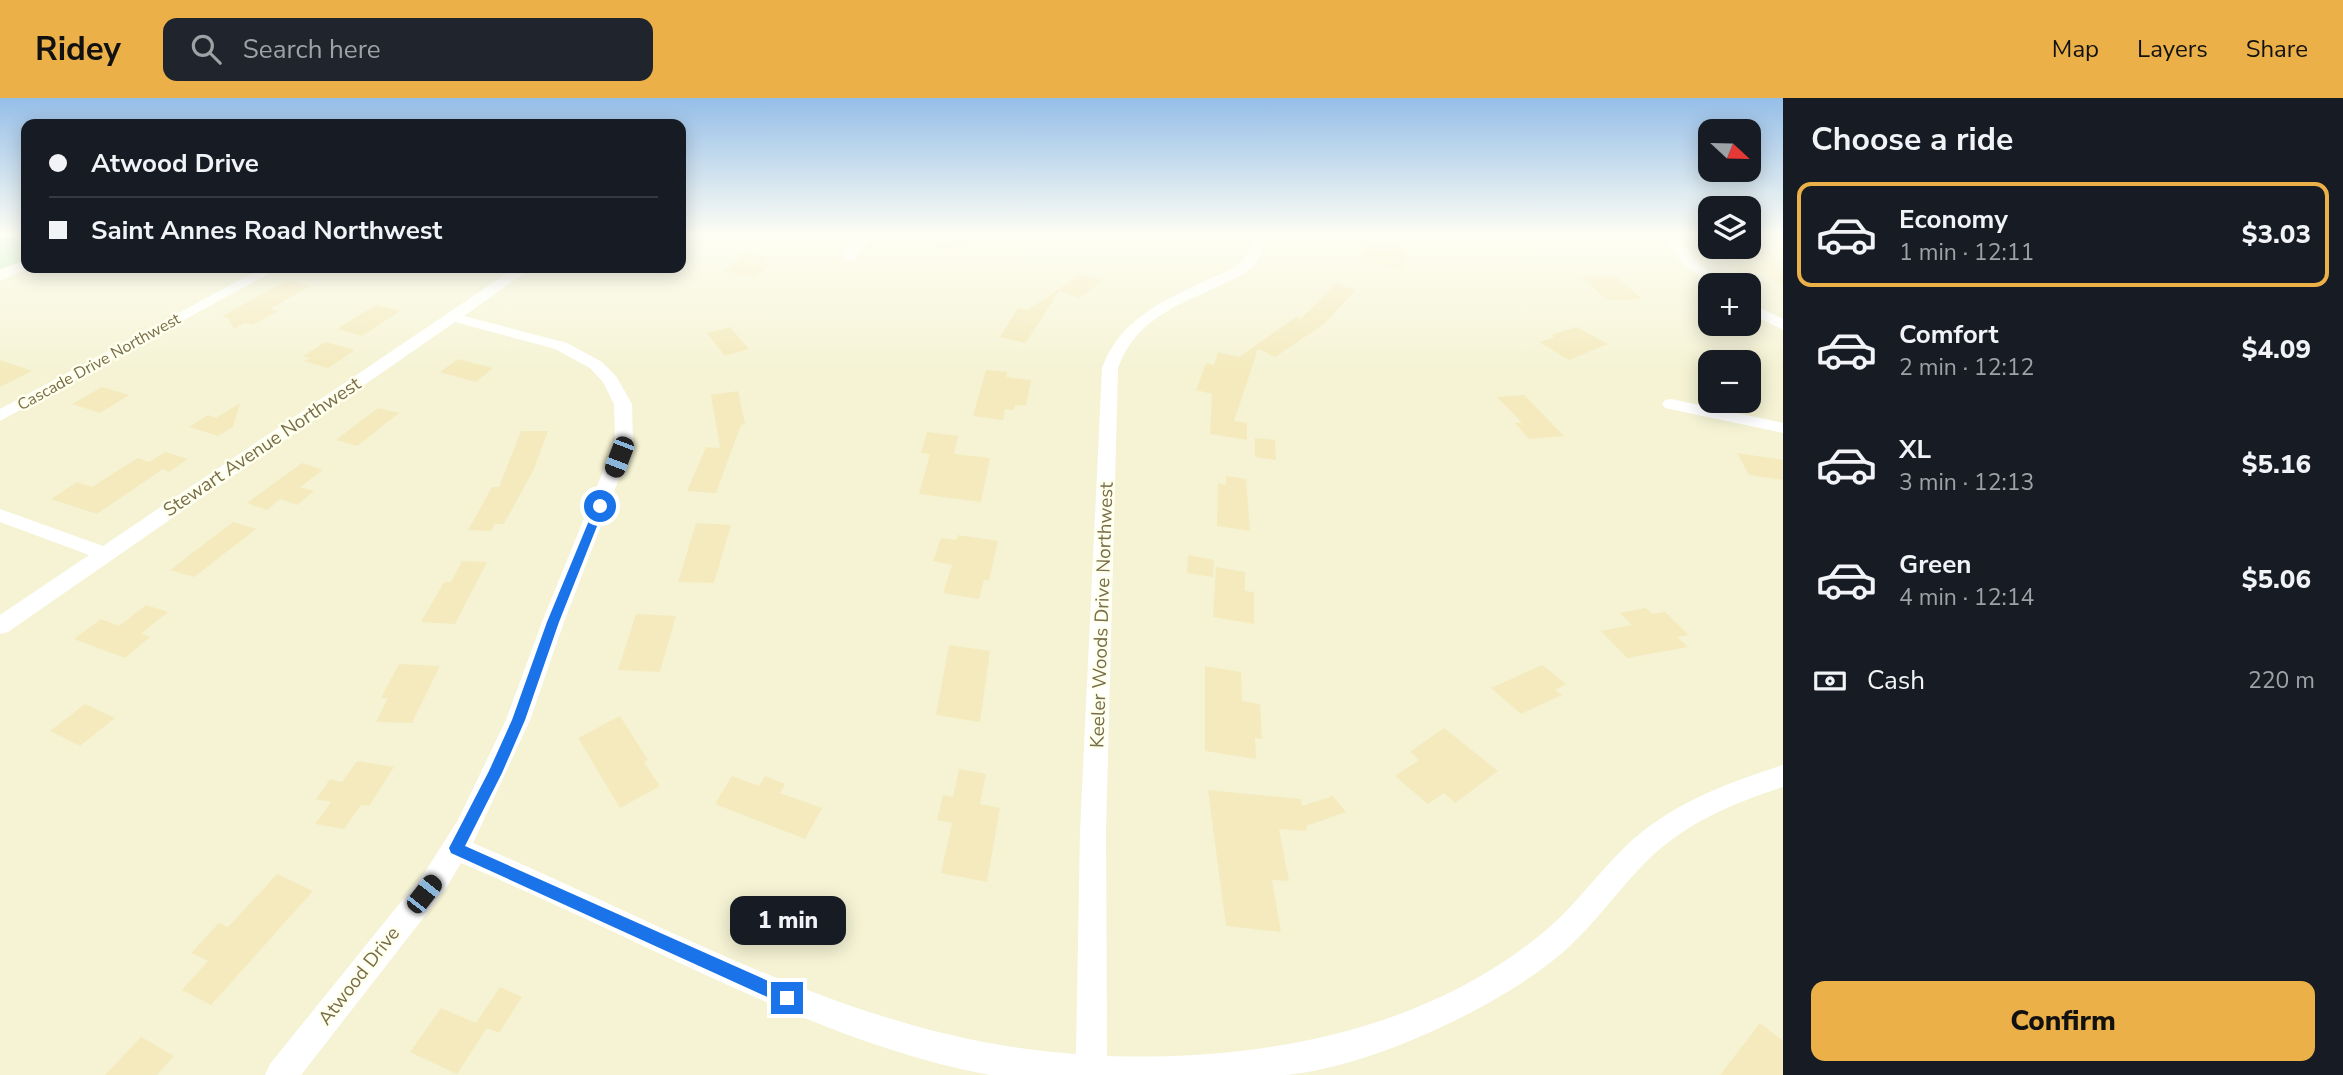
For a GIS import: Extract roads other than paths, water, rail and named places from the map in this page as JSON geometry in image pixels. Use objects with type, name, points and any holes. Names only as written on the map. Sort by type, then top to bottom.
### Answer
[{"type":"street","name":"Cascade Drive Northwest","points":[[0,416],[251,280]]},
{"type":"street","name":"Stewart Avenue Northwest","points":[[0,626],[507,280]]},
{"type":"street","name":"Keeler Woods Drive Northwest","points":[[1091,1074],[1093,831],[1110,368],[1120,343],[1135,326],[1159,309],[1219,280]]},
{"type":"street","points":[[1761,313],[1783,325]]},
{"type":"street","name":"Atwood Drive","points":[[281,1075],[428,890],[456,848],[495,773],[518,720],[553,622],[619,457],[625,429],[623,404],[619,393],[603,372],[586,358],[544,340],[452,317]]},
{"type":"street","points":[[1671,404],[1783,428]]},
{"type":"street","points":[[0,515],[106,554]]},
{"type":"street","points":[[456,848],[787,998],[858,1025],[933,1048],[986,1059],[1091,1074],[1213,1069],[1277,1062],[1370,1040],[1432,1017],[1523,966],[1566,930],[1631,857],[1661,831],[1704,805],[1783,776]]}]
